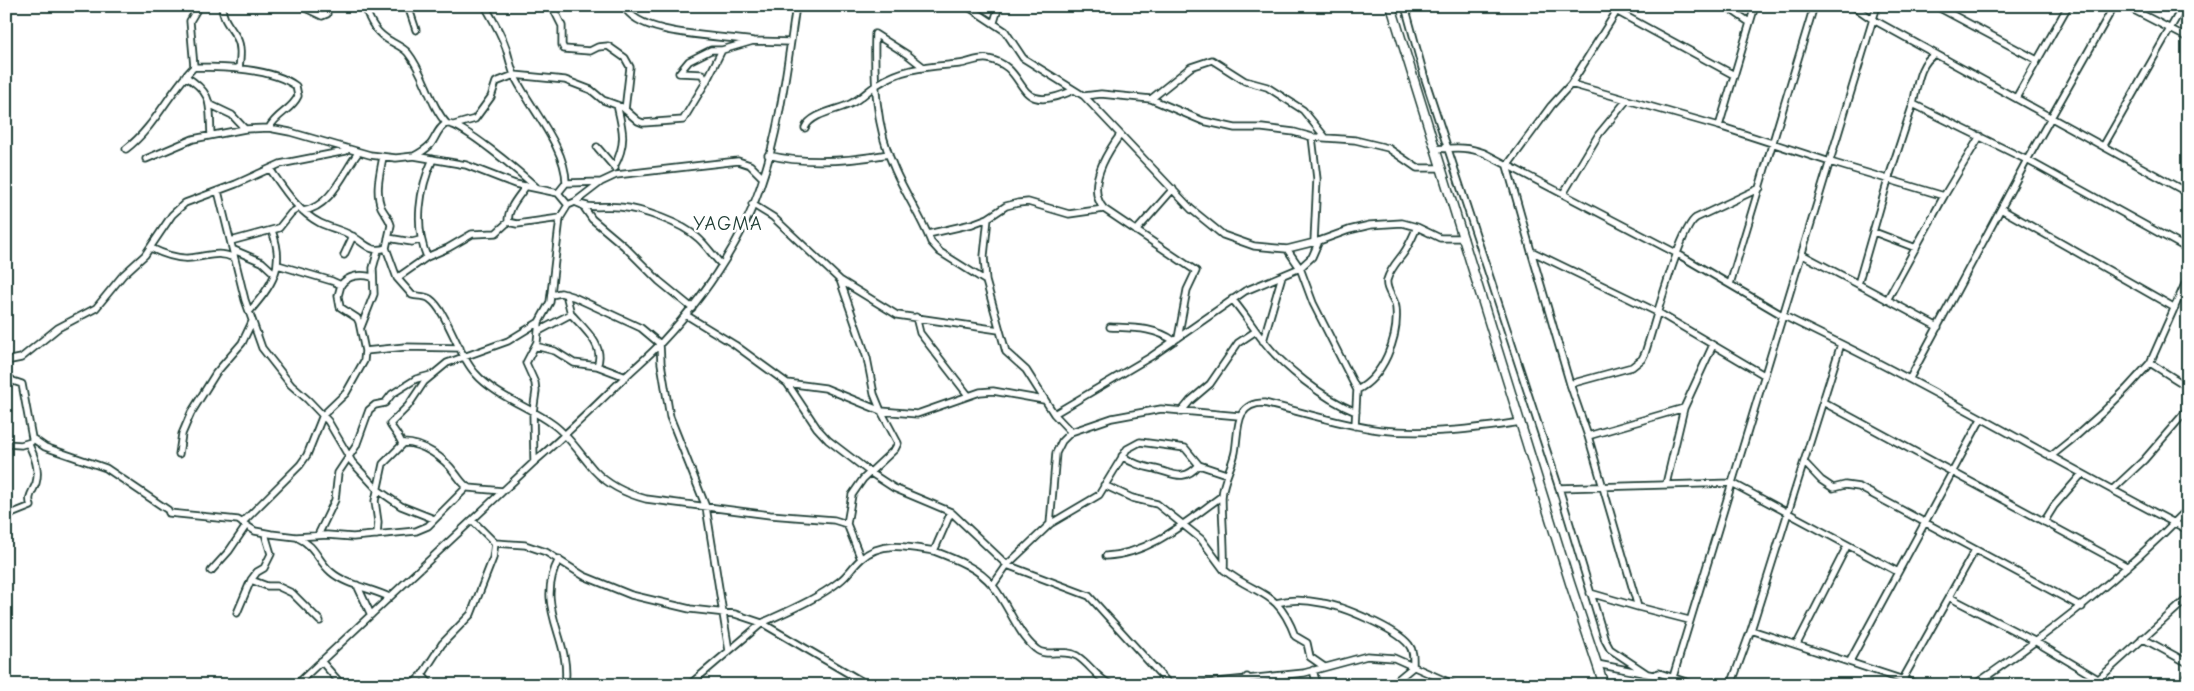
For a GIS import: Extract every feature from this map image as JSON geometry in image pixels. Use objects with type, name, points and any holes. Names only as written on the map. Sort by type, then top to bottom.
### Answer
[{"type":"main road","points":[[1391,6],[1570,583],[1604,685]]},
{"type":"street","points":[[194,67],[190,21],[199,6]]},
{"type":"street","points":[[222,6],[226,23],[237,38],[240,46],[240,69]]},
{"type":"street","points":[[302,6],[322,16],[326,14],[326,6]]},
{"type":"street","points":[[365,6],[373,26],[381,36],[407,51],[446,124]]},
{"type":"street","points":[[374,6],[386,8],[408,6],[416,30]]},
{"type":"street","points":[[485,6],[495,21],[514,75],[528,100],[537,110],[565,167],[566,183],[558,193]]},
{"type":"street","points":[[552,6],[562,26],[562,45],[564,49],[590,52],[598,47],[608,46],[625,58],[630,67],[625,110]]},
{"type":"street","points":[[617,6],[624,6],[632,17],[660,28],[753,40],[790,42]]},
{"type":"street","points":[[296,685],[503,490],[566,434],[660,344],[692,308],[744,226],[762,177],[788,65],[796,6]]},
{"type":"street","points":[[967,6],[994,22],[1012,39],[1023,58],[1084,96],[1191,209],[1222,235],[1254,246],[1287,249],[1370,225],[1402,223],[1417,226],[1440,238],[1464,238]]},
{"type":"street","points":[[994,22],[999,6]]},
{"type":"street","points":[[1411,6],[1406,9],[1420,64],[1559,488],[1607,646],[1646,673]]},
{"type":"street","points":[[1607,6],[1618,9],[1734,75]]},
{"type":"street","points":[[1726,6],[1749,22]]},
{"type":"street","points":[[1719,126],[1755,6]]},
{"type":"street","points":[[1730,284],[1814,6]]},
{"type":"street","points":[[1853,6],[1872,19],[2188,192]]},
{"type":"street","points":[[1673,677],[1782,315],[1803,255],[1877,6]]},
{"type":"street","points":[[1936,6],[2037,60]]},
{"type":"street","points":[[2016,98],[2068,6]]},
{"type":"street","points":[[1910,378],[2027,160],[2114,6]]},
{"type":"street","points":[[2126,6],[2169,30],[2188,38]]},
{"type":"street","points":[[2104,145],[2183,6]]},
{"type":"street","points":[[1507,166],[1551,106],[1571,84],[1618,9]]},
{"type":"street","points":[[922,66],[875,34],[874,65],[877,84],[875,97],[894,168],[931,242],[940,252],[986,281]]},
{"type":"street","points":[[706,82],[702,74],[679,73],[688,61],[711,50],[722,50],[753,40]]},
{"type":"street","points":[[454,125],[475,119],[491,97],[496,82],[514,75],[566,80],[584,86],[603,100],[617,104],[643,123],[683,120],[690,112],[722,50]]},
{"type":"street","points":[[1858,284],[1888,180],[1925,64],[1930,56],[1936,54]]},
{"type":"street","points":[[805,128],[810,120],[852,103],[877,84],[922,66],[937,67],[971,63],[980,58],[988,59],[1004,64],[1025,90],[1036,98],[1047,99],[1074,90]]},
{"type":"street","points":[[1150,99],[1191,67],[1212,60],[1246,81],[1267,87],[1299,107],[1324,137]]},
{"type":"street","points":[[126,149],[146,130],[185,76],[194,67],[240,69],[285,80],[296,86],[298,91],[296,101],[276,116],[269,128]]},
{"type":"street","points":[[185,76],[201,88],[211,105],[211,135]]},
{"type":"street","points":[[1571,84],[1719,126],[1944,196]]},
{"type":"street","points":[[1084,96],[1101,94],[1150,99],[1203,121],[1235,128],[1262,128],[1294,132],[1312,137],[1356,140],[1388,148],[1417,168],[1441,168]]},
{"type":"street","points":[[1563,194],[1600,134],[1627,100]]},
{"type":"street","points":[[614,167],[620,155],[624,136],[617,104]]},
{"type":"street","points":[[1913,104],[2027,160],[2188,249]]},
{"type":"street","points":[[211,105],[232,115],[246,129]]},
{"type":"street","points":[[414,156],[424,151],[442,126],[446,124],[454,125],[470,134],[510,164],[536,188]]},
{"type":"street","points":[[146,160],[192,139],[246,129],[269,128],[290,132],[358,153],[383,157],[414,156],[466,165],[515,184],[558,193],[568,205]]},
{"type":"street","points":[[1120,135],[1107,152],[1096,187],[1097,198],[1104,209],[1196,271],[1187,290],[1176,340]]},
{"type":"street","points":[[1888,300],[1944,196],[1980,136]]},
{"type":"street","points":[[1054,414],[1089,395],[1176,340],[1232,299],[1251,288],[1300,268],[1312,257],[1316,242],[1317,179],[1312,137]]},
{"type":"street","points":[[597,147],[614,167],[616,175]]},
{"type":"street","points":[[1436,150],[1472,148],[1676,253],[1782,315],[1910,378],[2081,474],[2188,530]]},
{"type":"street","points":[[6,361],[21,358],[58,328],[96,308],[123,275],[151,248],[179,208],[189,201],[292,160],[348,150]]},
{"type":"street","points":[[231,241],[272,231],[282,225],[291,213],[312,209],[330,194],[358,153]]},
{"type":"street","points":[[768,155],[784,159],[846,160],[889,154]]},
{"type":"street","points":[[383,157],[378,190],[380,204],[391,225],[386,248],[397,278],[412,294],[424,296],[434,303],[463,356],[476,374],[514,402],[566,434],[595,471],[610,483],[631,495],[646,499],[796,518],[834,520],[847,524]]},
{"type":"street","points":[[427,257],[420,240],[422,195],[425,178],[432,159]]},
{"type":"street","points":[[534,462],[533,412],[536,383],[526,363],[535,346],[539,322],[550,302],[560,218],[568,205],[575,202],[601,182],[616,175],[738,161],[750,165],[762,177]]},
{"type":"street","points":[[1507,166],[1570,384],[1588,436],[1638,607]]},
{"type":"street","points":[[270,169],[301,210],[323,224],[353,236],[367,247],[378,250],[386,248]]},
{"type":"street","points":[[566,183],[601,182]]},
{"type":"street","points":[[397,278],[427,257],[448,248],[472,234],[496,233],[508,222],[508,216],[513,204],[526,186]]},
{"type":"street","points":[[1570,384],[1638,364],[1645,353],[1659,313],[1676,253],[1692,220],[1760,188]]},
{"type":"street","points":[[1136,231],[1172,189]]},
{"type":"street","points":[[218,191],[249,312],[262,348],[276,363],[286,380],[323,415],[350,458],[378,490],[401,506],[434,519]]},
{"type":"street","points":[[575,202],[583,206],[600,208],[618,206],[650,214],[692,234],[721,264]]},
{"type":"street","points":[[928,234],[972,224],[988,218],[1006,206],[1018,203],[1028,202],[1069,214],[1104,209]]},
{"type":"street","points":[[752,204],[778,222],[840,280],[897,315],[999,330]]},
{"type":"street","points":[[583,206],[592,219],[624,246],[659,281],[692,308]]},
{"type":"street","points":[[2001,209],[2175,308]]},
{"type":"street","points":[[508,222],[517,224],[560,218]]},
{"type":"street","points":[[988,218],[984,256],[986,281],[1006,352],[1026,370],[1054,414],[1071,432]]},
{"type":"street","points":[[1356,390],[1367,385],[1389,352],[1396,324],[1396,309],[1387,283],[1390,273],[1404,253],[1417,226]]},
{"type":"street","points":[[249,312],[265,293],[278,266],[278,254],[272,231]]},
{"type":"street","points":[[1874,232],[1916,248]]},
{"type":"street","points":[[344,256],[353,236]]},
{"type":"street","points":[[388,238],[412,242],[420,240]]},
{"type":"street","points":[[151,248],[181,258],[218,253],[234,258]]},
{"type":"street","points":[[1287,249],[1300,268],[1313,303],[1356,390],[1355,426]]},
{"type":"street","points":[[234,250],[262,262],[274,274]]},
{"type":"street","points":[[361,327],[374,294],[372,277],[378,250]]},
{"type":"street","points":[[1531,251],[1659,313],[1764,375]]},
{"type":"street","points":[[1803,255],[1938,327]]},
{"type":"street","points":[[278,266],[341,285]]},
{"type":"street","points":[[1263,340],[1282,276]]},
{"type":"street","points":[[212,571],[230,551],[244,524],[300,465],[307,455],[323,415],[346,393],[362,367],[365,351],[361,327],[357,318],[338,305],[338,296],[341,285],[346,280],[353,277],[372,277]]},
{"type":"street","points":[[2050,457],[2081,433],[2118,400],[2150,363],[2188,277]]},
{"type":"street","points":[[840,280],[867,358],[872,387],[898,446],[856,487],[852,495],[847,524],[860,559]]},
{"type":"street","points":[[551,295],[566,294],[640,328],[660,344]]},
{"type":"street","points":[[566,294],[571,314],[596,345],[600,359],[597,366]]},
{"type":"street","points":[[1232,299],[1263,340],[1316,390],[1339,405],[1356,412]]},
{"type":"street","points":[[539,331],[571,314]]},
{"type":"street","points":[[686,315],[735,345],[787,383],[817,428],[828,440],[871,473],[894,488],[951,512],[1007,565],[1089,596],[1168,684],[1178,685]]},
{"type":"street","points":[[916,317],[920,333],[968,395]]},
{"type":"street","points":[[179,454],[182,434],[191,413],[216,373],[242,343],[252,322]]},
{"type":"street","points":[[402,444],[399,435],[390,424],[408,406],[424,382],[432,374],[463,356],[508,341],[539,322]]},
{"type":"street","points":[[1110,327],[1150,329],[1176,340]]},
{"type":"street","points":[[1181,412],[1190,401],[1210,384],[1238,343],[1256,331]]},
{"type":"street","points":[[660,344],[660,363],[670,417],[706,507],[729,651]]},
{"type":"street","points":[[1731,685],[1751,630],[1841,344]]},
{"type":"street","points":[[1666,484],[1684,408],[1713,345]]},
{"type":"street","points":[[535,346],[555,352],[574,362],[597,366],[626,376]]},
{"type":"street","points":[[365,351],[405,347],[460,348]]},
{"type":"street","points":[[2150,363],[2188,388]]},
{"type":"street","points":[[318,535],[335,500],[338,473],[350,458],[359,440],[366,418],[373,406],[385,402],[392,394],[416,379],[432,374]]},
{"type":"street","points":[[6,375],[13,382],[22,384],[32,438],[35,441],[45,447],[106,468],[170,513],[235,520],[265,534],[296,537],[318,535],[353,537],[422,530],[467,487]]},
{"type":"street","points":[[787,383],[830,390],[881,411],[916,414],[925,413],[968,395],[993,391],[1044,400]]},
{"type":"street","points":[[1224,570],[1225,549],[1222,496],[1226,474],[1234,457],[1239,416],[1250,405],[1264,402],[1355,426],[1381,430],[1469,430],[1521,422]]},
{"type":"street","points":[[1823,402],[2128,568]]},
{"type":"street","points":[[1588,436],[1684,408]]},
{"type":"street","points":[[1050,524],[1056,453],[1062,441],[1071,432],[1112,418],[1161,409],[1239,416]]},
{"type":"street","points":[[2112,490],[2144,460],[2188,409]]},
{"type":"street","points":[[1850,661],[1981,419]]},
{"type":"street","points":[[6,444],[35,441]]},
{"type":"street","points":[[993,585],[1007,565],[1050,524],[1098,495],[1127,449],[1140,442],[1185,448],[1199,465],[1226,474]]},
{"type":"street","points":[[6,516],[30,506],[29,498],[36,482],[36,463],[28,443]]},
{"type":"street","points":[[377,534],[378,522],[375,505],[383,464],[402,444],[411,444],[436,455],[450,466],[467,487],[479,490],[503,490]]},
{"type":"street","points":[[1122,456],[1138,466],[1157,469],[1172,476],[1189,473],[1199,465]]},
{"type":"street","points":[[1804,462],[1821,480],[1833,488],[1845,485],[1859,487],[2082,606]]},
{"type":"street","points":[[2044,522],[2054,506],[2081,474]]},
{"type":"street","points":[[1559,488],[1732,483],[1898,572]]},
{"type":"street","points":[[1104,485],[1132,498],[1157,504],[1201,539],[1224,570],[1240,583],[1261,591],[1276,602],[1292,626],[1295,636],[1307,643],[1310,656],[1323,666]]},
{"type":"street","points":[[1106,556],[1126,554],[1161,540],[1222,496]]},
{"type":"street","points":[[1974,685],[2036,642],[2082,606],[2128,568],[2188,509]]},
{"type":"street","points":[[934,551],[951,512]]},
{"type":"street","points":[[472,520],[495,543],[525,545],[546,552],[584,576],[631,595],[690,609],[746,617],[762,623],[868,685]]},
{"type":"street","points":[[237,613],[251,580],[257,572],[264,568],[271,554],[265,534]]},
{"type":"street","points":[[296,537],[312,546],[330,571],[357,585],[389,597]]},
{"type":"street","points":[[412,685],[422,675],[442,644],[471,614],[493,558],[495,543]]},
{"type":"street","points":[[689,685],[762,623],[801,606],[840,582],[860,559],[876,549],[903,546],[934,551],[961,561],[993,585],[1026,639],[1037,650],[1042,653],[1066,652],[1077,656],[1097,676],[1112,685]]},
{"type":"street","points":[[1797,644],[1847,546]]},
{"type":"street","points":[[1903,679],[1975,550]]},
{"type":"street","points":[[559,559],[552,575],[549,600],[564,655],[564,685]]},
{"type":"street","points":[[251,580],[267,586],[277,586],[292,593],[320,621]]},
{"type":"street","points":[[357,585],[370,615]]},
{"type":"street","points":[[1590,593],[1689,620]]},
{"type":"street","points":[[1949,598],[2036,642],[2098,679]]},
{"type":"street","points":[[2092,685],[2188,598]]},
{"type":"street","points":[[1276,602],[1303,601],[1324,603],[1380,625],[1408,644],[1413,655],[1413,667]]},
{"type":"street","points":[[1751,630],[1919,685]]},
{"type":"street","points":[[2142,638],[2188,662]]},
{"type":"street","points":[[1188,685],[1247,677],[1278,676],[1313,670],[1367,656],[1394,658],[1455,685]]},
{"type":"street","points":[[321,662],[342,685]]},
{"type":"street","points":[[1597,664],[1653,675],[1660,673],[1695,685]]},
{"type":"street","points":[[1391,685],[1413,667]]},
{"type":"street","points":[[1313,670],[1317,685]]},
{"type":"street","points":[[422,675],[431,685]]},
{"type":"street","points":[[1653,675],[1658,681],[1667,685]]},
{"type":"street","points":[[2177,685],[2188,676]]},
{"type":"street","points":[[1247,677],[1247,685]]},
{"type":"district","name":"YAGMA","points":[[728,223]]}]
